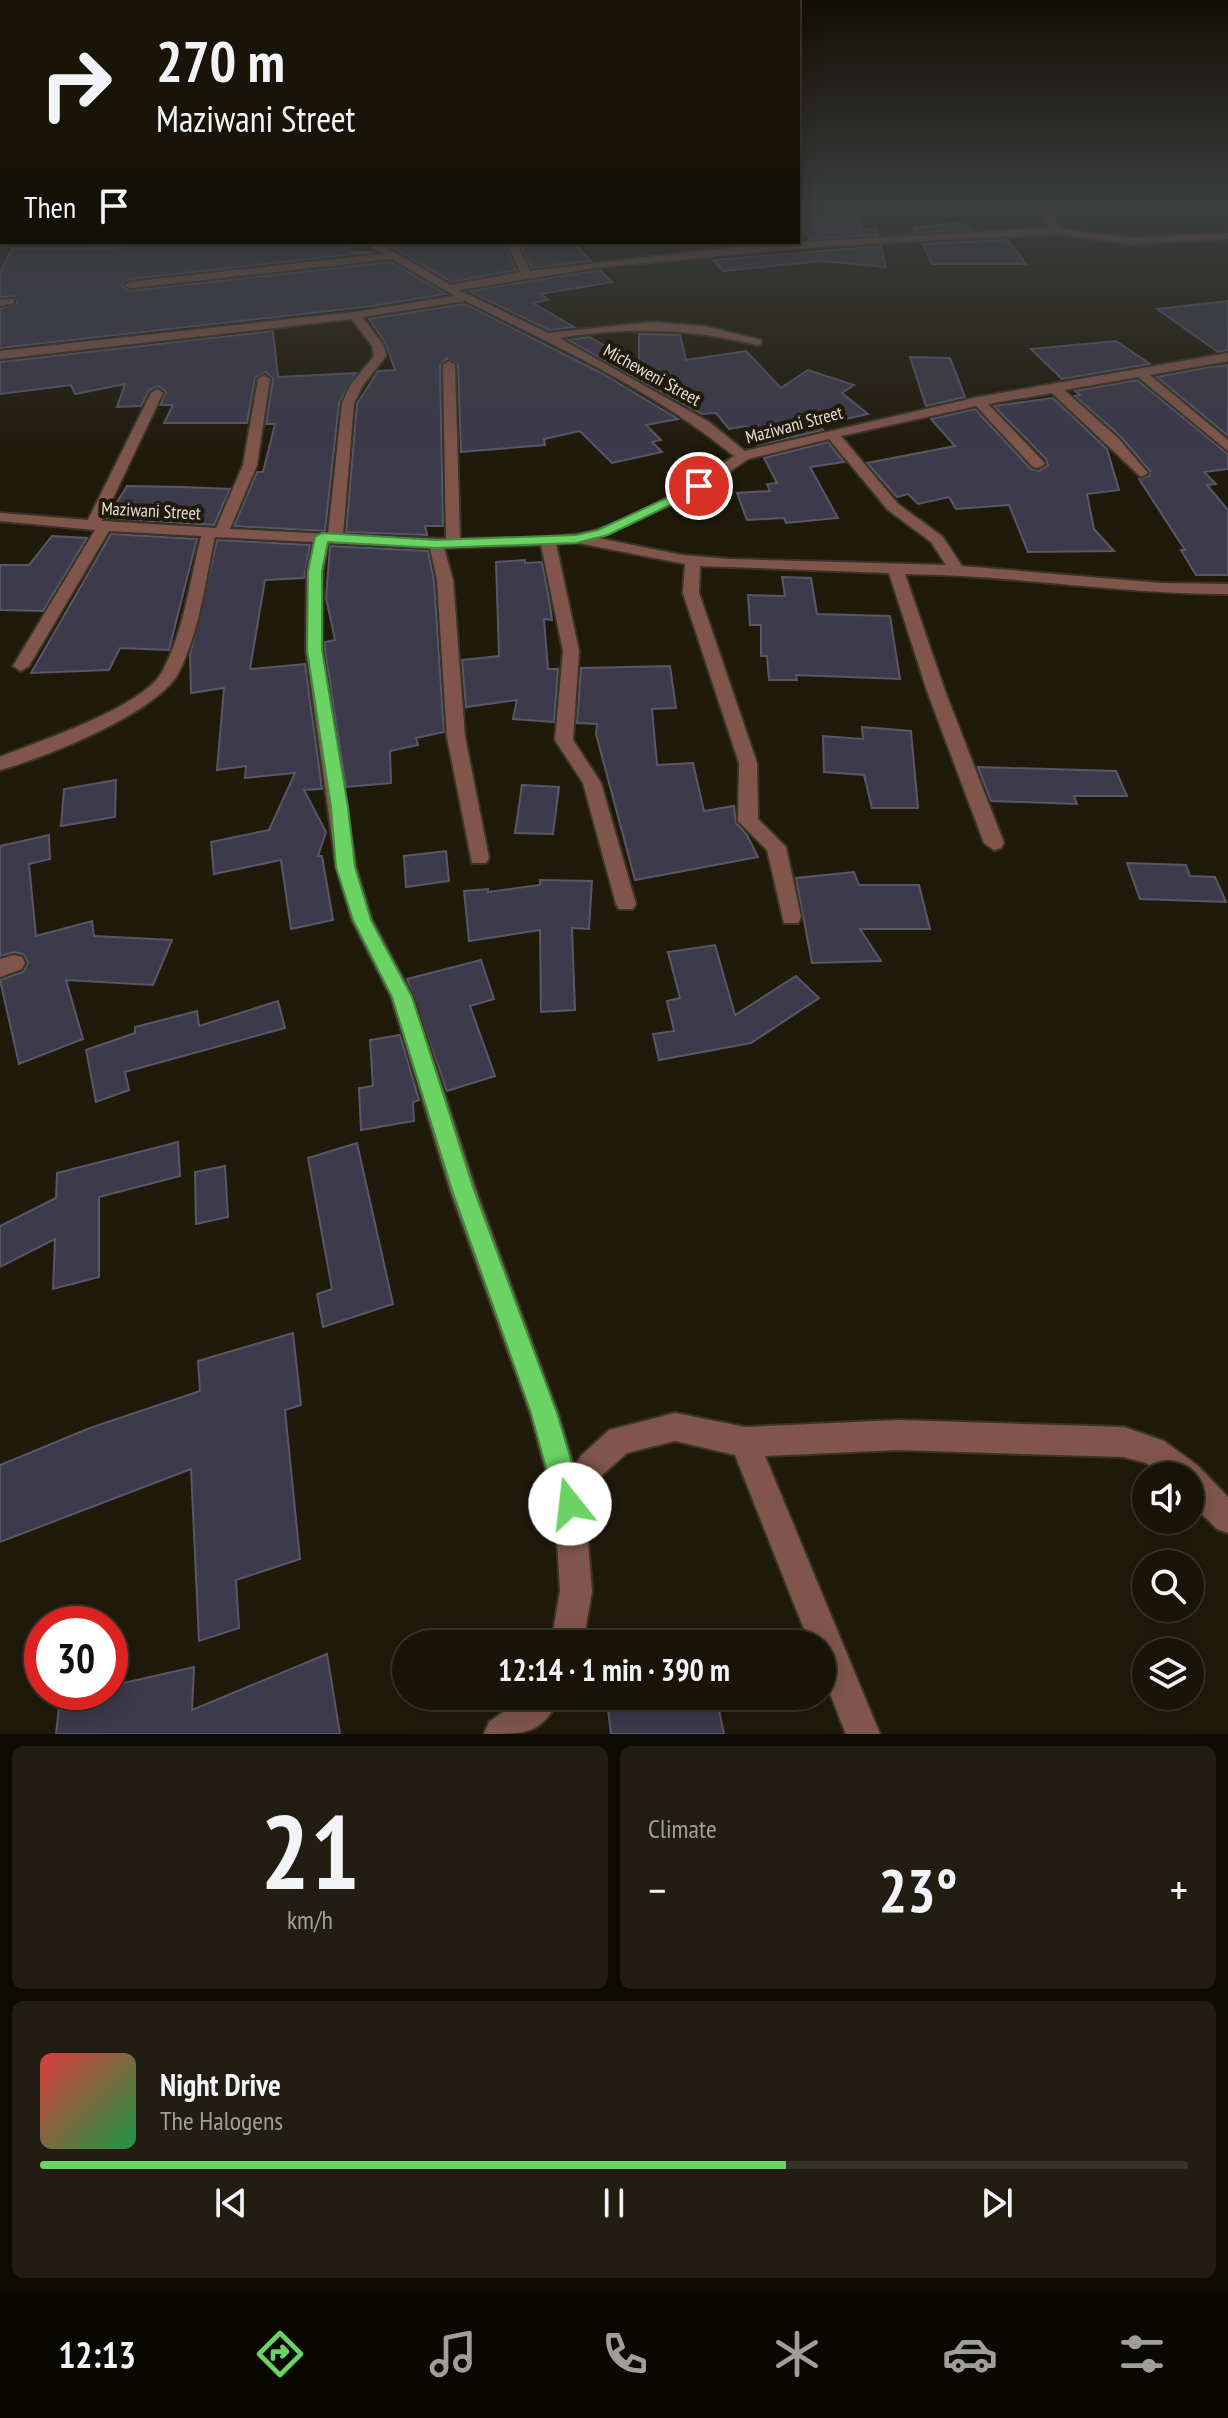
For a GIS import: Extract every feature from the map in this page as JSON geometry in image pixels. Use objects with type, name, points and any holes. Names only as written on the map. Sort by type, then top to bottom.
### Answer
[{"type":"street","name":"Micheweni Street","points":[[451,289],[546,337],[704,425],[743,456]]},
{"type":"street","points":[[0,355],[355,315],[466,298]]},
{"type":"street","points":[[355,315],[378,346],[380,356],[357,384],[348,403],[329,537],[315,571],[314,650],[340,807],[346,867],[362,920],[402,997],[463,1190],[544,1413],[570,1504],[576,1591],[569,1630]]},
{"type":"street","points":[[546,337],[605,327],[660,324],[712,329],[757,342]]},
{"type":"street","name":"Maziwani Street","points":[[0,517],[215,533],[444,543],[576,539],[603,533],[699,486],[743,456],[978,401],[1226,359]]},
{"type":"street","points":[[449,365],[445,580],[456,737],[479,858]]},
{"type":"street","points":[[1139,372],[1228,447]]},
{"type":"street","points":[[0,764],[121,710],[163,684],[175,664],[215,533],[250,465],[264,379]]},
{"type":"street","points":[[1053,387],[1113,441],[1141,473]]},
{"type":"street","points":[[21,666],[99,526],[157,393]]},
{"type":"street","points":[[978,401],[1038,464]]},
{"type":"street","points":[[831,433],[893,507],[937,539],[957,570]]},
{"type":"street","points":[[576,539],[693,560],[896,571],[957,570],[1179,591],[1228,589]]},
{"type":"street","points":[[548,542],[571,651],[564,740],[592,783],[626,904]]},
{"type":"street","points":[[693,560],[691,593],[748,763],[748,821],[776,847],[791,917]]},
{"type":"street","points":[[896,571],[936,691],[994,843]]},
{"type":"street","points":[[570,1504],[591,1466],[619,1440],[675,1427],[745,1442],[898,1435],[1124,1442],[1154,1451],[1168,1462]]},
{"type":"street","points":[[745,1442],[863,1734]]},
{"type":"street","points":[[1204,1495],[1228,1518]]},
{"type":"street","points":[[501,1734],[537,1710]]},
{"type":"building","points":[[0,289],[437,289],[446,294],[365,307],[0,348],[0,309],[17,303],[14,296],[0,297]]},
{"type":"building","points":[[571,289],[541,294],[548,300],[533,303],[574,327],[549,330],[469,291]]},
{"type":"building","points":[[1228,301],[1228,350],[1218,352],[1157,309]]},
{"type":"building","points":[[465,304],[603,374],[678,419],[646,425],[661,440],[652,442],[662,452],[612,463],[580,431],[544,439],[545,445],[461,452],[458,365],[447,358],[440,365],[443,526],[425,526],[427,535],[346,532],[357,404],[378,371],[395,370],[386,344],[369,319]]},
{"type":"building","points":[[273,331],[278,377],[356,373],[339,403],[325,531],[234,526],[257,472],[263,472],[275,424],[266,424],[273,379],[266,372],[255,378],[247,423],[164,423],[173,405],[160,405],[166,392],[159,386],[149,390],[141,406],[117,407],[125,384],[75,394],[71,385],[0,394],[0,362]]},
{"type":"building","points":[[639,334],[680,335],[686,360],[746,351],[781,388],[808,370],[854,385],[842,393],[868,414],[819,425],[823,430],[757,445],[746,426],[729,429],[716,413],[702,414],[568,340],[590,337],[639,366]]},
{"type":"building","points":[[1116,341],[1150,364],[1062,379],[1031,349]]},
{"type":"building","points":[[910,357],[950,358],[965,397],[926,406]]},
{"type":"building","points":[[1228,365],[1228,436],[1157,377],[1204,368]]},
{"type":"building","points":[[1137,380],[1228,454],[1228,469],[1204,472],[1216,484],[1207,485],[1228,510],[1228,575],[1196,575],[1181,550],[1185,550],[1139,479],[1149,476],[1150,471],[1120,436],[1075,396],[1080,395],[1075,391]]},
{"type":"building","points":[[1053,398],[1107,449],[1119,490],[1087,494],[1094,529],[1114,551],[1028,552],[1009,505],[956,509],[949,497],[918,504],[908,494],[897,497],[867,463],[955,446],[931,419],[975,409],[1031,469],[1039,471],[1048,465],[1046,459],[994,406]]},
{"type":"building","points":[[828,442],[844,462],[810,467],[838,518],[786,523],[784,518],[747,520],[737,493],[770,491],[767,484],[777,483],[764,458]]},
{"type":"building","points":[[127,486],[230,489],[214,525],[107,518]]},
{"type":"building","points":[[111,534],[197,539],[169,650],[120,648],[109,670],[31,673]]},
{"type":"building","points":[[52,536],[87,538],[43,611],[0,610],[0,565],[29,565]]},
{"type":"building","points":[[217,540],[310,545],[304,578],[265,580],[250,669],[305,664],[322,789],[304,790],[326,832],[318,856],[322,856],[333,920],[291,929],[281,860],[214,874],[211,842],[269,830],[295,773],[245,778],[246,766],[217,770],[224,688],[191,693],[190,655]]},
{"type":"building","points":[[330,546],[428,551],[434,581],[444,732],[416,738],[418,745],[390,751],[391,783],[346,787],[325,650],[325,642],[335,640],[326,598]]},
{"type":"building","points":[[525,560],[525,563],[542,562],[550,605],[552,620],[544,619],[548,669],[558,669],[554,722],[513,719],[517,700],[466,707],[462,660],[499,656],[496,562]]},
{"type":"building","points":[[782,577],[811,578],[817,614],[890,616],[900,679],[796,675],[797,680],[769,680],[767,656],[761,656],[761,625],[750,625],[748,595],[785,596]]},
{"type":"building","points":[[670,666],[676,708],[652,709],[657,765],[693,763],[704,811],[734,806],[736,823],[747,835],[758,857],[635,880],[596,734],[597,724],[577,723],[581,668]]},
{"type":"building","points":[[862,727],[911,731],[918,808],[872,808],[864,775],[824,772],[823,736],[863,739]]},
{"type":"building","points":[[978,767],[1116,771],[1127,796],[1074,796],[1077,804],[991,801]]},
{"type":"building","points":[[116,780],[115,817],[61,826],[64,789]]},
{"type":"building","points":[[522,785],[559,787],[553,834],[515,833]]},
{"type":"building","points":[[49,835],[50,859],[29,864],[36,936],[92,921],[94,936],[172,940],[153,985],[66,980],[83,1039],[19,1064],[0,980],[23,972],[28,962],[23,954],[15,952],[0,956],[0,846]]},
{"type":"building","points":[[446,851],[449,881],[406,887],[404,856]]},
{"type":"building","points":[[1127,863],[1186,865],[1190,876],[1215,877],[1226,902],[1140,899]]},
{"type":"building","points":[[854,872],[859,885],[919,885],[930,929],[860,929],[881,961],[812,963],[796,878]]},
{"type":"building","points":[[540,880],[592,881],[589,929],[572,928],[575,1010],[541,1012],[540,930],[469,941],[464,891],[488,889],[488,892],[540,885]]},
{"type":"building","points":[[715,945],[735,1015],[796,976],[819,998],[751,1043],[659,1060],[653,1034],[674,1031],[667,1001],[680,998],[668,952]]},
{"type":"building","points":[[481,960],[494,999],[470,1006],[495,1076],[447,1091],[407,979]]},
{"type":"building","points":[[278,1001],[285,1028],[125,1072],[129,1090],[96,1102],[86,1050],[135,1033],[135,1027],[197,1011],[199,1026]]},
{"type":"building","points":[[400,1035],[419,1100],[413,1102],[414,1121],[361,1130],[359,1088],[373,1086],[370,1040]]},
{"type":"building","points":[[178,1142],[180,1176],[99,1197],[99,1277],[53,1289],[55,1239],[0,1267],[0,1226],[56,1198],[57,1173]]},
{"type":"building","points":[[357,1143],[393,1304],[323,1327],[317,1294],[332,1289],[308,1158]]},
{"type":"building","points":[[225,1166],[228,1217],[196,1224],[195,1172]]},
{"type":"building","points":[[293,1333],[301,1405],[285,1410],[300,1559],[236,1580],[239,1628],[199,1641],[191,1469],[0,1542],[0,1465],[90,1428],[200,1391],[198,1361]]},
{"type":"building","points":[[327,1654],[340,1734],[56,1734],[59,1710],[128,1710],[128,1682],[194,1667],[192,1710]]},
{"type":"building","points":[[608,1710],[719,1710],[724,1734],[611,1734]]},
{"type":"route","points":[[570,1504],[544,1413],[463,1190],[402,997],[362,920],[346,867],[340,807],[314,650],[315,571],[322,537],[436,544],[576,539],[603,533],[699,486]]}]
